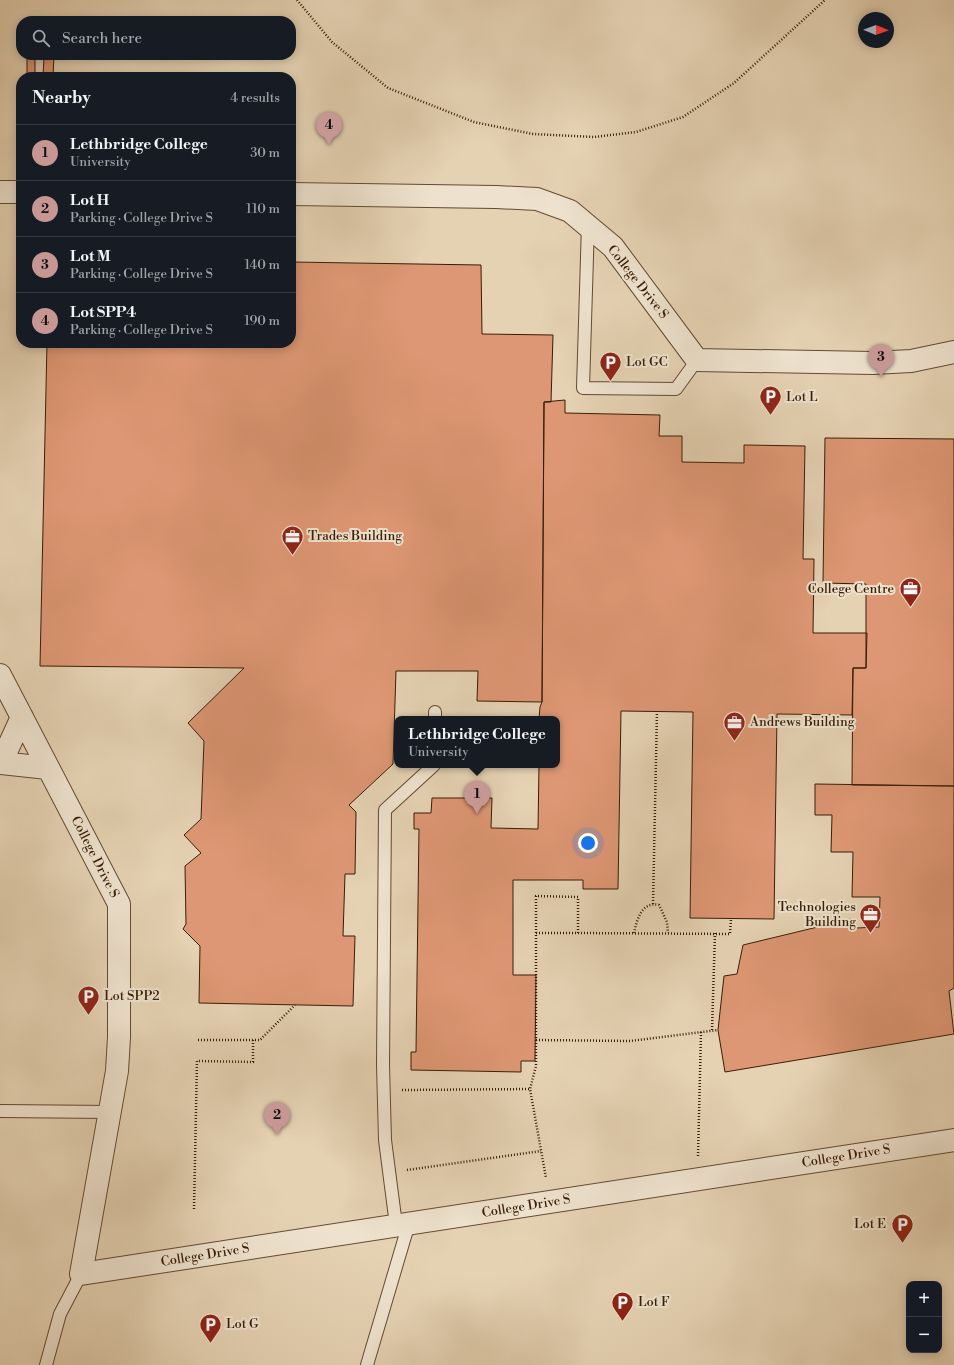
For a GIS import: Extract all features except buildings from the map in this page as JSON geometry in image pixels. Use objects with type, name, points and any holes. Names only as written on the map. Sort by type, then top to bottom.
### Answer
[{"type":"street","points":[[0,192],[16,192]]},
{"type":"street","name":"College Drive S","points":[[296,194],[537,199],[570,211],[588,224],[613,247],[697,360]]},
{"type":"street","points":[[697,360],[873,363],[911,361],[954,352]]},
{"type":"street","name":"College Drive S","points":[[0,675],[119,904],[119,1037],[117,1071],[81,1274],[954,1140]]},
{"type":"street","points":[[22,717],[1,763],[48,768]]},
{"type":"lane","points":[[588,224],[583,388],[676,389],[697,360]]},
{"type":"lane","points":[[367,1365],[402,1224],[388,1173],[385,1140],[385,810],[431,768]]},
{"type":"lane","points":[[0,1111],[110,1112]]},
{"type":"lane","points":[[46,1365],[60,1314],[81,1274]]},
{"type":"path","points":[[297,0],[332,42],[388,88],[474,122],[533,134],[594,137],[636,132],[683,117],[734,83],[825,0]]},
{"type":"path","points":[[653,904],[657,711]]},
{"type":"path","points":[[551,1202],[530,1089],[536,1066],[536,896],[578,897],[578,933]]},
{"type":"path","points":[[634,933],[637,920],[644,907],[653,904],[659,905],[664,913],[668,933]]},
{"type":"path","points":[[536,933],[730,934],[731,919]]},
{"type":"path","points":[[712,1030],[715,933]]},
{"type":"path","points":[[198,1040],[260,1040],[295,1005]]},
{"type":"path","points":[[536,1040],[630,1041],[718,1030]]},
{"type":"path","points":[[697,1179],[701,1032]]},
{"type":"path","points":[[194,1209],[197,1061],[252,1062],[253,1040]]},
{"type":"path","points":[[384,1090],[530,1089]]},
{"type":"path","points":[[388,1173],[541,1150]]},
{"type":"place","name":"Lot SPP4","points":[[329,145]]},
{"type":"place","name":"Lot M","points":[[881,377]]},
{"type":"place","name":"Lot GC","points":[[610,382]]},
{"type":"place","name":"Lot L","points":[[770,416]]},
{"type":"place","name":"Trades Building","points":[[293,556]]},
{"type":"place","name":"College Centre","points":[[910,608]]},
{"type":"place","name":"Andrews Building","points":[[735,742]]},
{"type":"place","name":"Lethbridge College","points":[[477,814]]},
{"type":"place","name":"Technologies Building","points":[[871,934]]},
{"type":"place","name":"Lot SPP2","points":[[89,1016]]},
{"type":"place","name":"Lot H","points":[[277,1135]]},
{"type":"place","name":"Lot E","points":[[902,1244]]},
{"type":"place","name":"Lot F","points":[[622,1322]]},
{"type":"place","name":"Lot G","points":[[210,1344]]}]
